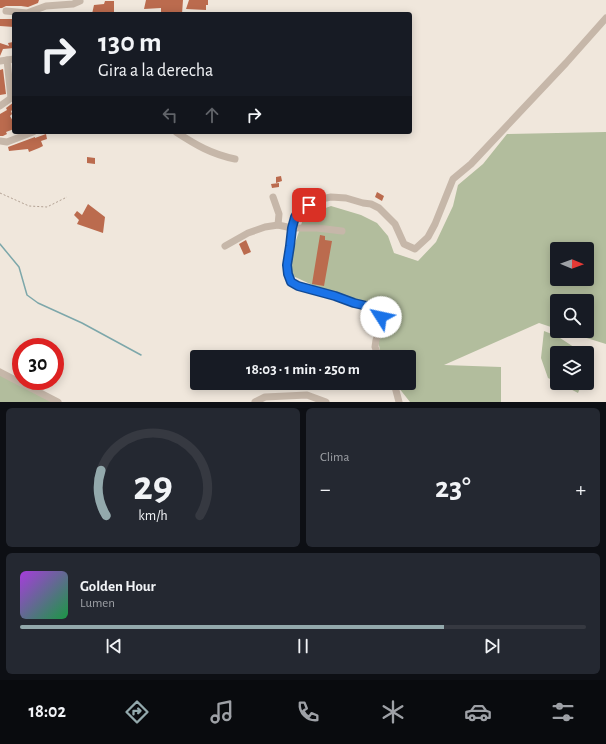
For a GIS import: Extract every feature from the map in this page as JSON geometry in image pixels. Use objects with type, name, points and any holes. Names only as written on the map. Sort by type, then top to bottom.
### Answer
[{"type":"street","points":[[29,12],[46,3],[73,4],[80,1]]},
{"type":"street","points":[[6,11],[16,12]]},
{"type":"street","points":[[376,350],[375,347],[382,326],[381,317],[378,312],[371,307],[298,286],[291,282],[287,265],[292,228],[298,212],[316,200],[331,197],[346,198],[371,204],[379,208],[395,224],[404,244],[411,248],[418,248],[428,237],[435,224],[453,179],[471,164],[606,18]]},
{"type":"street","points":[[7,60],[12,91]]},
{"type":"street","points":[[0,106],[12,98]]},
{"type":"street","points":[[0,141],[7,142],[28,134]]},
{"type":"street","points":[[179,134],[205,150],[235,159]]},
{"type":"street","points":[[273,198],[279,214],[278,225]]},
{"type":"street","points":[[225,246],[248,233],[265,226],[278,225],[292,228],[318,228],[342,231]]},
{"type":"street","points":[[0,372],[58,402]]},
{"type":"street","points":[[396,390],[399,402]]},
{"type":"street","points":[[255,402],[259,399],[307,395],[326,402]]},
{"type":"path","points":[[0,193],[29,206],[47,207],[67,197]]},
{"type":"green space","points":[[606,132],[606,344],[587,338],[594,338],[594,294],[550,294],[550,327],[539,323],[444,365],[501,367],[501,402],[410,402],[401,390],[416,390],[416,350],[380,350],[378,340],[383,317],[370,305],[321,289],[293,276],[289,262],[304,216],[331,206],[361,215],[377,223],[388,236],[394,253],[418,261],[436,242],[453,206],[458,185],[483,164],[507,134]]},
{"type":"green space","points":[[544,331],[550,333],[550,338],[560,338],[572,346],[550,346],[550,379],[548,378],[541,358]]},
{"type":"green space","points":[[0,375],[12,381],[12,390],[29,390],[52,402],[0,402]]},
{"type":"green space","points":[[572,390],[579,390],[578,393]]},
{"type":"building","points":[[0,0],[39,0],[38,3],[28,7],[6,6],[0,8]]},
{"type":"building","points":[[146,0],[183,0],[182,12],[161,12],[161,8],[144,9]]},
{"type":"building","points":[[189,0],[208,0],[206,10],[186,9]]},
{"type":"building","points":[[105,1],[114,1],[114,12],[92,12],[94,5],[104,4]]},
{"type":"building","points":[[0,19],[12,19],[12,27],[0,26]]},
{"type":"building","points":[[12,42],[12,48],[3,49],[0,56],[0,43],[9,46],[8,43]]},
{"type":"building","points":[[3,69],[6,94],[0,95],[0,70]]},
{"type":"building","points":[[12,104],[12,114],[10,116],[12,120],[12,130],[6,132],[7,134],[0,136],[0,114],[7,110],[6,108]]},
{"type":"building","points":[[46,134],[47,139],[41,141],[43,146],[39,148],[29,152],[28,149],[9,151],[8,147]]},
{"type":"building","points":[[87,157],[95,158],[95,164],[87,163]]},
{"type":"building","points":[[281,176],[282,181],[276,183],[276,177]]},
{"type":"building","points":[[279,183],[279,187],[272,188],[271,184]]},
{"type":"building","points":[[377,192],[384,196],[382,201],[375,197]]},
{"type":"building","points":[[88,204],[105,217],[103,233],[77,224],[79,220],[74,215],[77,211],[82,215]]},
{"type":"building","points":[[320,235],[325,236],[325,240],[332,241],[324,286],[312,284]]},
{"type":"building","points":[[246,240],[251,252],[244,255],[239,244]]},
{"type":"waterway","points":[[0,244],[19,267],[27,295],[38,303],[82,323],[141,355]]},
{"type":"route","points":[[309,205],[298,212],[292,228],[287,265],[291,282],[298,286],[310,288],[354,303],[371,307],[378,312],[381,317]]}]
